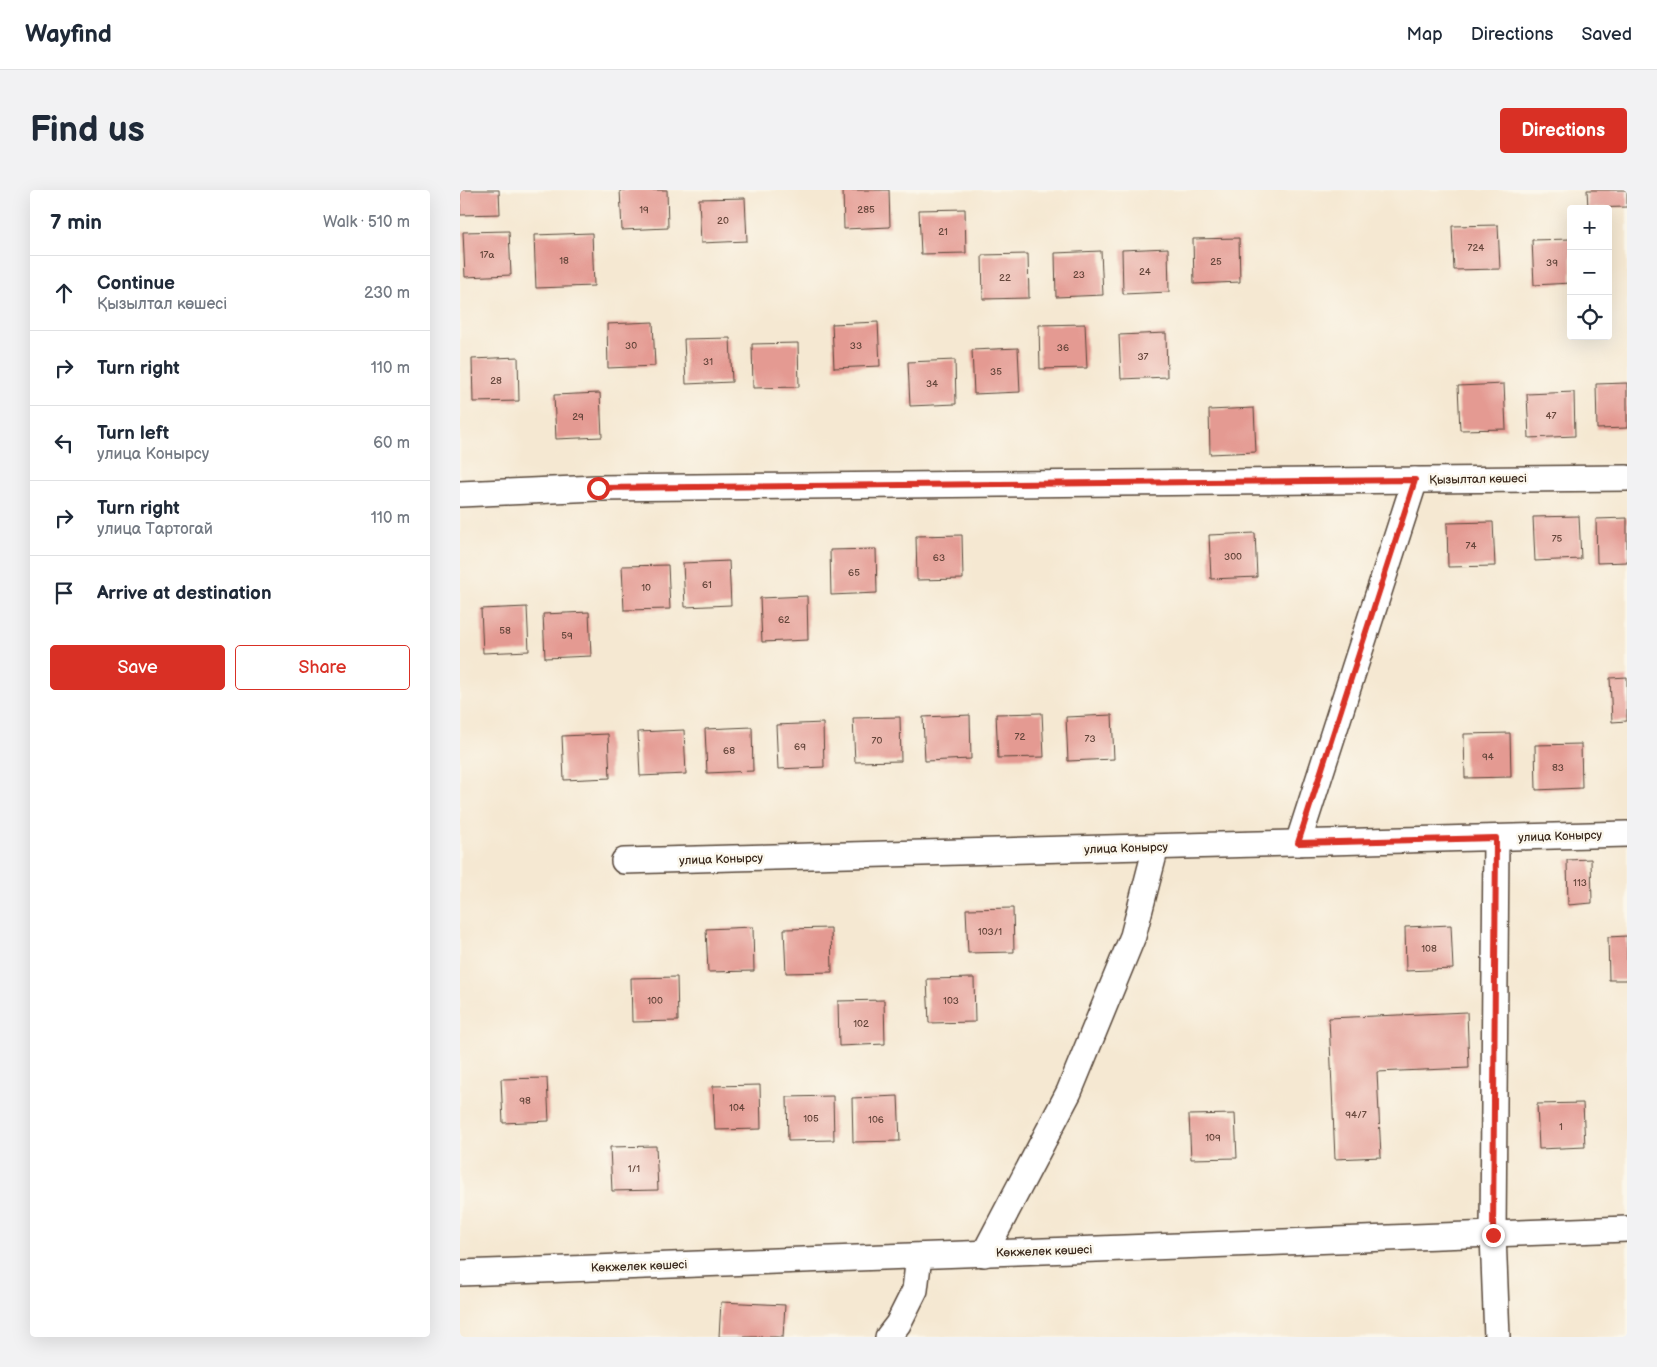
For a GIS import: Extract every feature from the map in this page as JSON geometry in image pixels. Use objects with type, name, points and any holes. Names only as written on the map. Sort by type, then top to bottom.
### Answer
[{"type":"street","name":"Қызылтал көшесі","points":[[460,494],[598,488],[1627,478]]},
{"type":"street","points":[[1298,843],[1415,480]]},
{"type":"street","name":"улица Конырсу","points":[[624,861],[1627,834]]},
{"type":"street","points":[[1496,838],[1493,1235],[1497,1337]]},
{"type":"street","points":[[984,1254],[1069,1092],[1134,936],[1156,847]]},
{"type":"street","name":"Көкжелек көшесі","points":[[460,1273],[1627,1229]]},
{"type":"street","points":[[888,1337],[898,1324],[915,1290],[919,1256]]},
{"type":"building","points":[[460,190],[499,190],[500,214],[460,215]]},
{"type":"building","points":[[620,190],[667,190],[668,228],[622,230]]},
{"type":"building","points":[[843,190],[889,190],[890,227],[844,229]]},
{"type":"building","points":[[1587,190],[1627,190],[1627,207],[1588,205]]},
{"type":"building","points":[[745,198],[747,241],[701,243],[699,199]]},
{"type":"building","points":[[965,209],[966,253],[921,254],[919,210]]},
{"type":"building","points":[[1498,225],[1500,269],[1454,270],[1452,226]]},
{"type":"building","points":[[509,231],[511,275],[465,277],[463,232]]},
{"type":"building","points":[[592,233],[594,286],[536,288],[534,235]]},
{"type":"building","points":[[1239,238],[1240,282],[1194,284],[1193,239]]},
{"type":"building","points":[[1567,239],[1567,283],[1534,285],[1532,240]]},
{"type":"building","points":[[1168,248],[1169,292],[1123,294],[1122,250]]},
{"type":"building","points":[[1101,251],[1103,295],[1056,297],[1055,253]]},
{"type":"building","points":[[1028,254],[1029,298],[983,299],[982,255]]},
{"type":"building","points":[[653,322],[655,366],[608,368],[607,324]]},
{"type":"building","points":[[878,322],[880,366],[834,368],[832,324]]},
{"type":"building","points":[[1085,324],[1087,368],[1040,369],[1039,325]]},
{"type":"building","points":[[1166,333],[1167,377],[1121,379],[1119,335]]},
{"type":"building","points":[[730,338],[732,382],[686,384],[684,339]]},
{"type":"building","points":[[798,343],[799,387],[753,388],[752,344]]},
{"type":"building","points":[[1018,348],[1020,392],[974,394],[972,350]]},
{"type":"building","points":[[518,357],[519,401],[473,402],[472,359]]},
{"type":"building","points":[[955,360],[956,404],[910,406],[908,362]]},
{"type":"building","points":[[1627,383],[1627,428],[1597,429],[1596,384]]},
{"type":"building","points":[[1504,384],[1506,429],[1460,430],[1458,386]]},
{"type":"building","points":[[1574,392],[1575,436],[1529,438],[1527,394]]},
{"type":"building","points":[[600,393],[602,437],[556,439],[554,395]]},
{"type":"building","points":[[1254,408],[1256,452],[1210,454],[1209,410]]},
{"type":"building","points":[[1579,516],[1581,559],[1535,561],[1533,517]]},
{"type":"building","points":[[1627,518],[1627,562],[1597,563],[1596,519]]},
{"type":"building","points":[[1493,522],[1495,566],[1448,567],[1447,523]]},
{"type":"building","points":[[1255,533],[1257,577],[1211,579],[1209,535]]},
{"type":"building","points":[[962,535],[963,579],[917,580],[916,536]]},
{"type":"building","points":[[876,549],[877,593],[831,595],[830,550]]},
{"type":"building","points":[[729,561],[731,605],[685,607],[683,563]]},
{"type":"building","points":[[668,565],[670,609],[624,610],[622,566]]},
{"type":"building","points":[[807,596],[808,640],[762,642],[760,598]]},
{"type":"building","points":[[527,607],[529,651],[483,653],[481,609]]},
{"type":"building","points":[[589,612],[591,656],[545,658],[543,614]]},
{"type":"building","points":[[1627,677],[1627,721],[1612,722],[1610,678]]},
{"type":"building","points":[[1042,713],[1044,757],[998,758],[996,714]]},
{"type":"building","points":[[970,715],[971,759],[925,761],[923,717]]},
{"type":"building","points":[[1112,715],[1114,759],[1068,761],[1066,717]]},
{"type":"building","points":[[900,717],[901,761],[855,762],[853,718]]},
{"type":"building","points":[[823,723],[824,767],[778,769],[776,725]]},
{"type":"building","points":[[752,727],[753,771],[707,773],[705,729]]},
{"type":"building","points":[[684,730],[686,774],[640,776],[638,732]]},
{"type":"building","points":[[1510,733],[1511,777],[1465,778],[1464,734]]},
{"type":"building","points":[[608,734],[610,778],[564,780],[562,736]]},
{"type":"building","points":[[1581,744],[1582,788],[1536,790],[1535,745]]},
{"type":"building","points":[[1591,859],[1592,903],[1568,905],[1567,860]]},
{"type":"building","points":[[1013,908],[1014,952],[968,953],[966,909]]},
{"type":"building","points":[[1451,925],[1453,969],[1406,971],[1405,927]]},
{"type":"building","points":[[753,927],[754,971],[708,972],[706,929]]},
{"type":"building","points":[[831,928],[832,972],[786,973],[784,929]]},
{"type":"building","points":[[1627,936],[1627,980],[1609,980],[1608,937]]},
{"type":"building","points":[[677,977],[678,1021],[632,1022],[631,978]]},
{"type":"building","points":[[974,978],[975,1022],[929,1023],[927,979]]},
{"type":"building","points":[[884,1000],[885,1044],[839,1046],[838,1001]]},
{"type":"building","points":[[1467,1012],[1469,1068],[1377,1072],[1381,1157],[1335,1159],[1329,1018]]},
{"type":"building","points":[[547,1078],[549,1121],[503,1123],[501,1079]]},
{"type":"building","points":[[760,1085],[761,1129],[715,1130],[713,1086]]},
{"type":"building","points":[[833,1096],[834,1140],[788,1141],[787,1097]]},
{"type":"building","points":[[898,1096],[900,1141],[853,1142],[852,1098]]},
{"type":"building","points":[[1583,1103],[1585,1147],[1539,1149],[1537,1104]]},
{"type":"building","points":[[1235,1114],[1237,1158],[1191,1159],[1189,1115]]},
{"type":"building","points":[[656,1146],[658,1190],[612,1191],[610,1147]]},
{"type":"building","points":[[721,1302],[785,1305],[783,1337],[719,1337]]},
{"type":"route","points":[[598,488],[1415,480],[1298,843],[1496,838],[1493,1235]]}]
